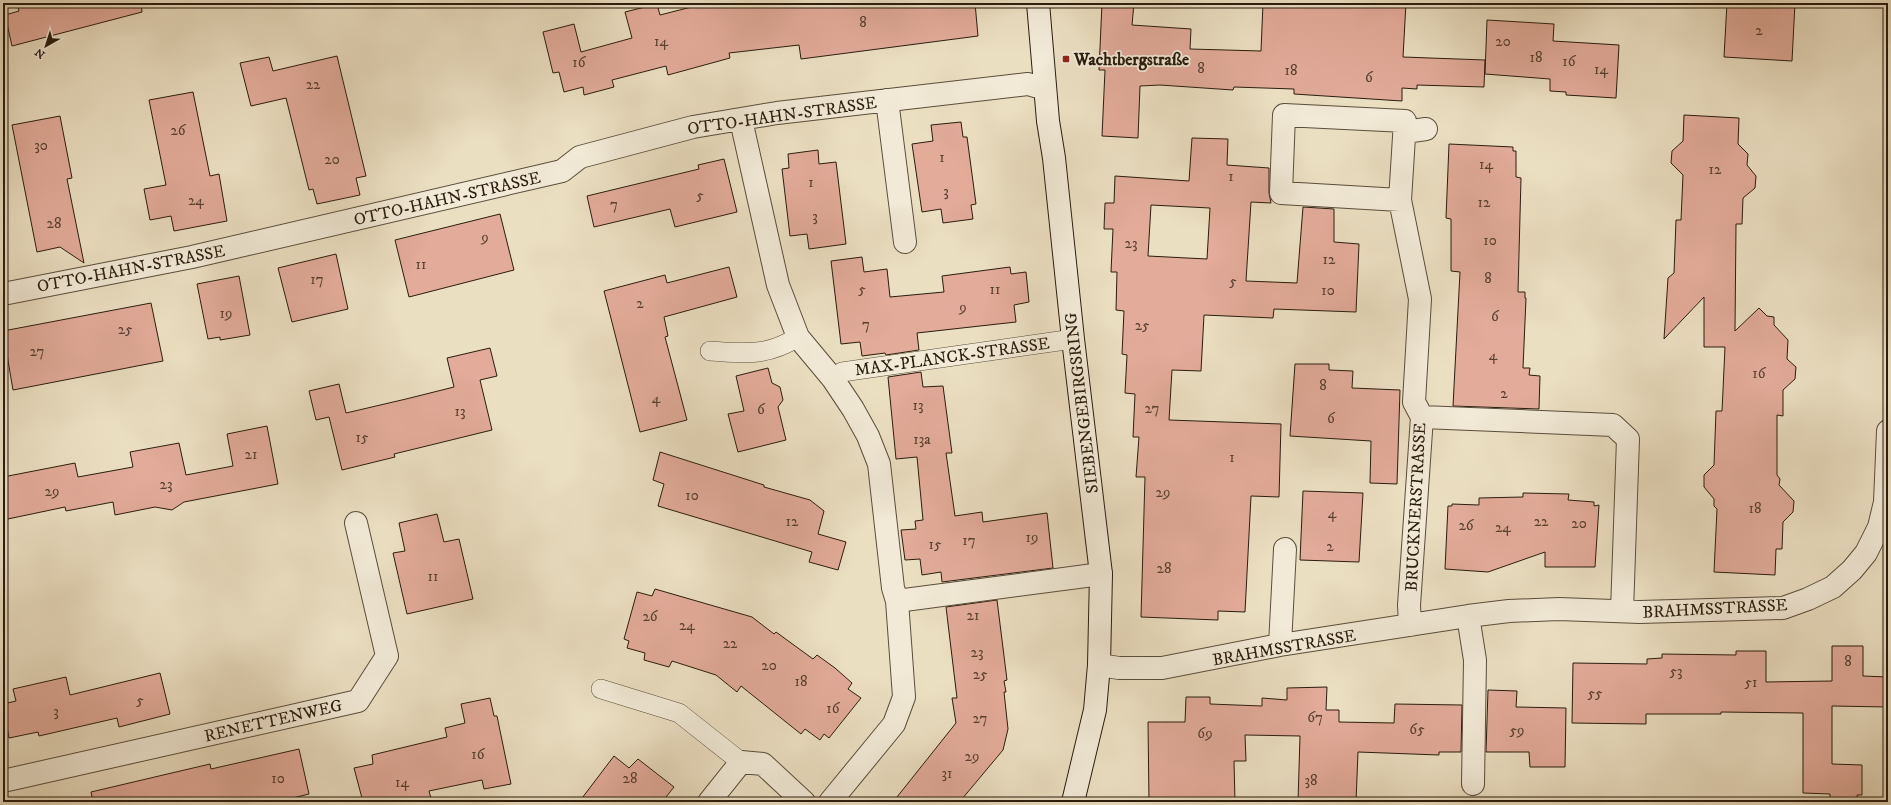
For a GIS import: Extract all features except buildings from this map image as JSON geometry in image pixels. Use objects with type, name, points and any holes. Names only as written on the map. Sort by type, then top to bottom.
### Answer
[{"type":"street","name":"SIEBENGEBIRGSRING","points":[[1038,3],[1045,89],[1101,574],[1099,665],[1095,710],[1073,802]]},
{"type":"street","name":"OTTO-HAHN-STRASSE","points":[[3,294],[192,257],[562,171],[580,156],[693,127],[777,113],[1028,84],[1045,89]]},
{"type":"street","name":"OTTO-HAHN-STRASSE","points":[[887,100],[905,242]]},
{"type":"street","points":[[1400,200],[1281,193],[1284,115],[1405,121],[1405,132],[1426,129]]},
{"type":"street","name":"MAX-PLANCK-STRASSE","points":[[740,120],[778,285],[798,338],[833,379],[853,409],[868,436],[879,464],[893,588],[897,601],[904,697],[894,724],[830,802]]},
{"type":"street","name":"BRUCKNERSTRASSE","points":[[1405,132],[1400,200],[1420,299],[1414,402],[1422,417],[1409,606],[1410,626]]},
{"type":"street","points":[[1422,417],[1613,425],[1628,439],[1622,610]]},
{"type":"street","name":"BRAHMSSTRASSE","points":[[1099,665],[1118,668],[1162,668],[1280,645],[1509,611],[1622,610],[1640,612],[1783,608],[1808,600],[1833,586],[1852,570],[1866,553],[1879,527],[1885,502],[1888,431]]},
{"type":"street","name":"RENETTENWEG","points":[[3,781],[358,702],[387,656],[356,523]]},
{"type":"street","points":[[1280,645],[1285,549]]},
{"type":"street","points":[[897,601],[1101,574]]},
{"type":"street","points":[[1468,616],[1475,660],[1473,784]]},
{"type":"street","points":[[709,802],[741,762],[762,764],[804,802]]},
{"type":"lane","points":[[710,351],[760,353],[784,346],[798,338]]},
{"type":"lane","name":"MAX-PLANCK-STRASSE","points":[[833,379],[842,372],[1073,339]]},
{"type":"lane","points":[[601,689],[679,713],[741,762]]},
{"type":"place","name":"Wachtbergstraße","points":[[1066,59]]}]
